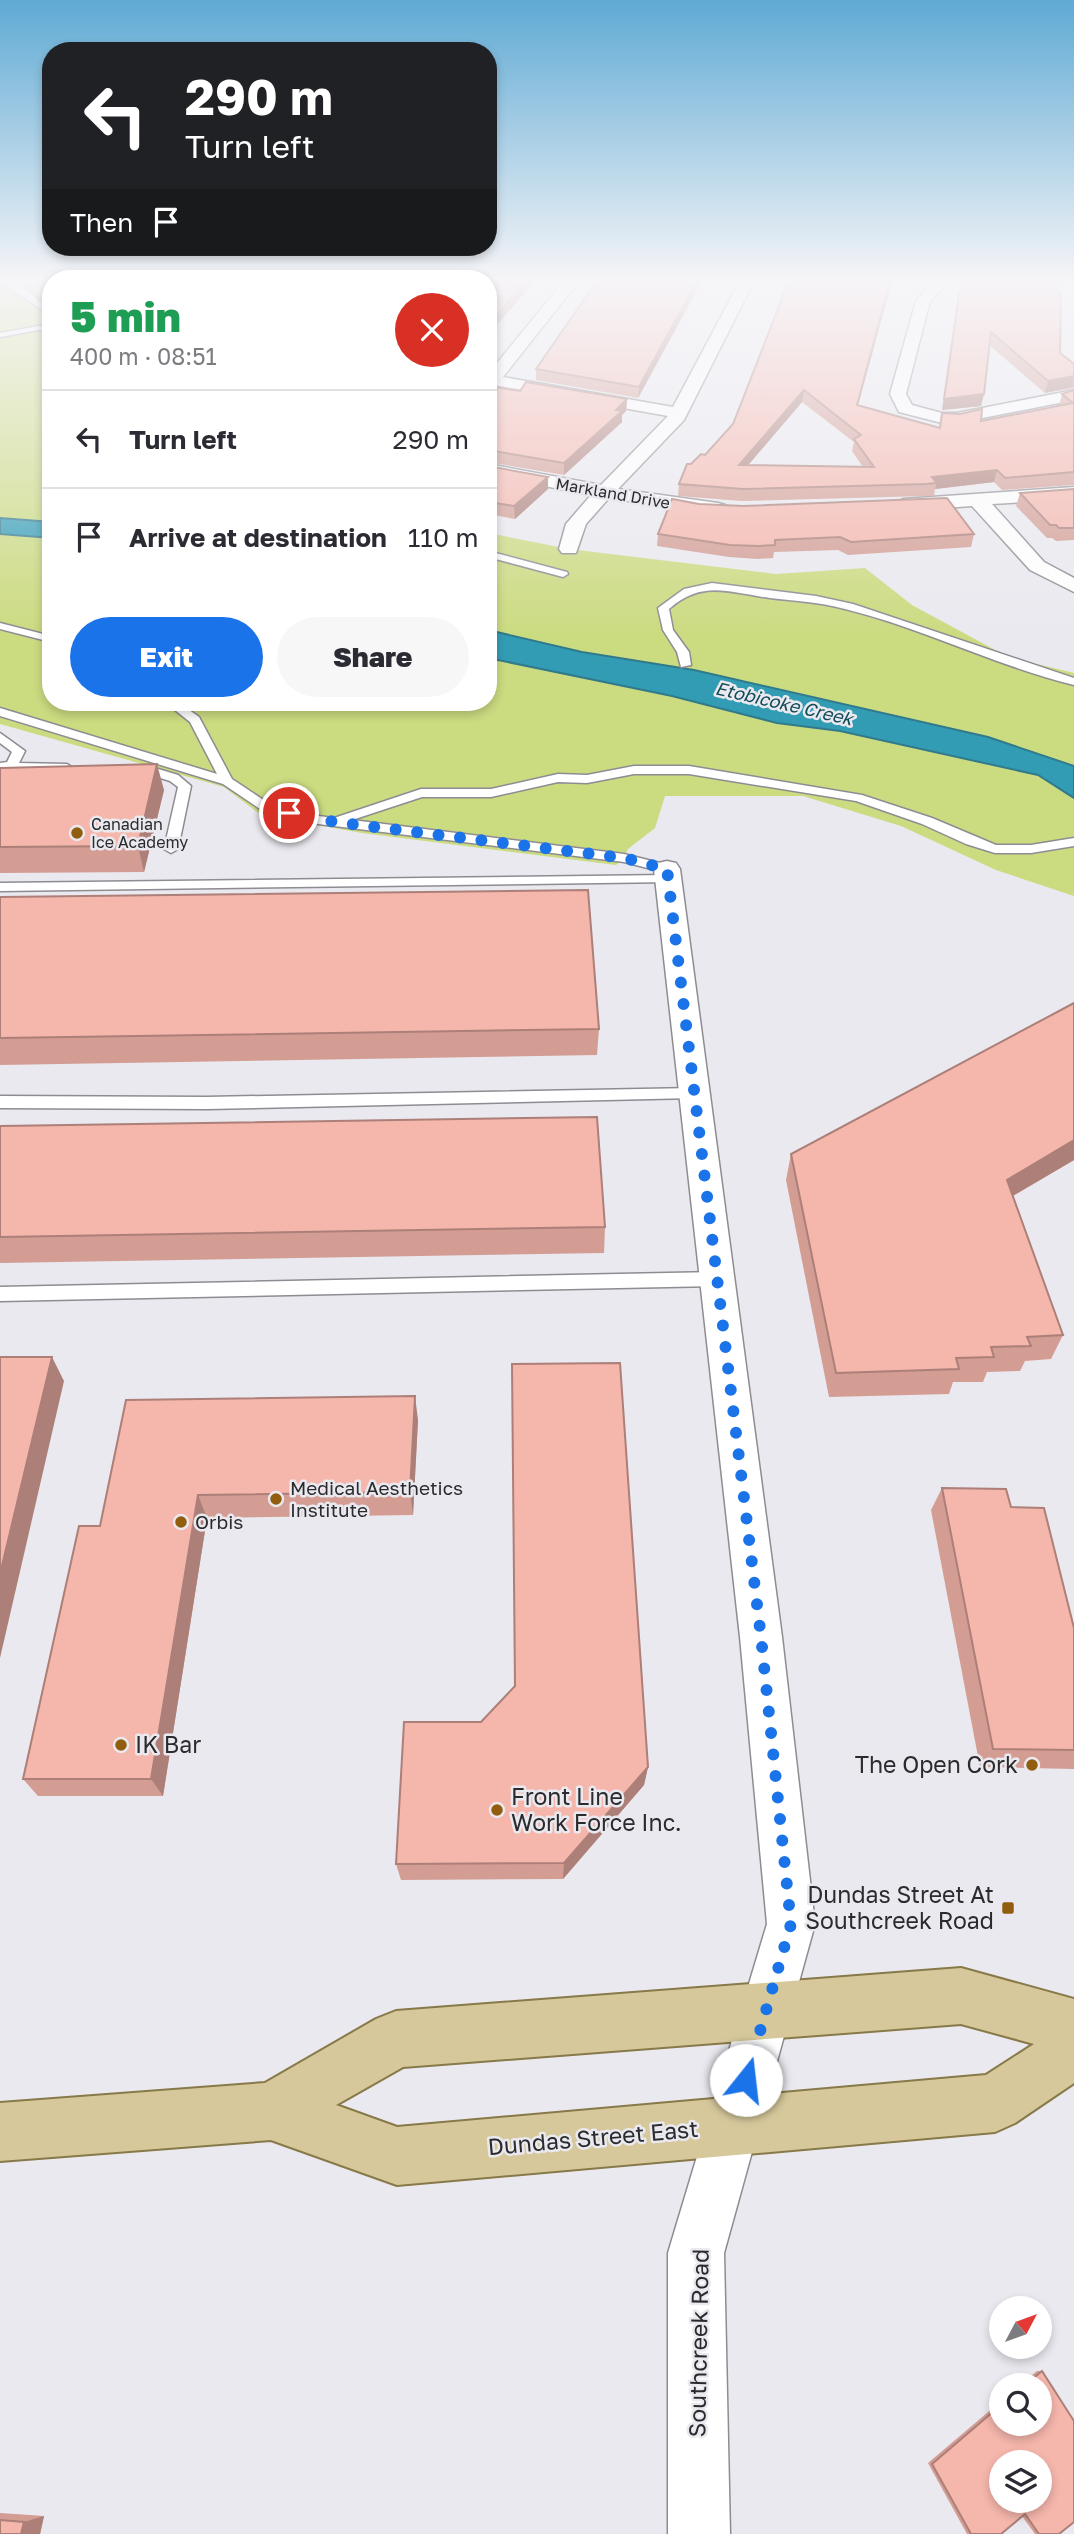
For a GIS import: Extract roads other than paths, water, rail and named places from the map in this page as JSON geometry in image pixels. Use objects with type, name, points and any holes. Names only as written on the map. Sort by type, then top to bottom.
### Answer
[{"type":"main road","name":"Dundas Street East","points":[[271,2111],[396,2039],[961,1996],[1074,2027]]},
{"type":"main road","name":"Dundas Street East","points":[[0,2132],[271,2111],[397,2156],[995,2103],[1074,2050]]},
{"type":"street","points":[[600,399],[679,413]]},
{"type":"street","points":[[569,549],[576,524],[604,492],[668,430],[686,399]]},
{"type":"street","points":[[901,399],[905,408],[942,418],[957,418],[1052,399]]},
{"type":"street","name":"Markland Drive","points":[[497,471],[698,508],[742,510]]},
{"type":"street","points":[[886,506],[979,502],[1074,493]]},
{"type":"street","points":[[979,502],[1037,566],[1074,586]]},
{"type":"street","name":"Southcreek Road","points":[[667,874],[761,1637],[791,1924],[696,2253],[699,2534]]},
{"type":"lane","points":[[497,557],[563,575]]},
{"type":"lane","points":[[685,665],[683,652],[668,630],[663,608],[678,595],[705,587],[723,587],[758,594],[814,599],[856,610],[952,641],[1026,669],[1074,682]]},
{"type":"lane","points":[[0,626],[42,637]]},
{"type":"lane","points":[[183,711],[195,720],[206,747],[227,782]]},
{"type":"lane","points":[[0,712],[227,782],[264,806],[335,822],[624,858],[667,874]]},
{"type":"lane","points":[[0,737],[19,751],[6,766]]},
{"type":"lane","points":[[6,766],[80,768]]},
{"type":"lane","points":[[335,822],[421,793],[491,793],[558,778],[587,779],[634,770],[689,770],[858,798],[927,821],[995,849],[1031,849],[1074,842]]},
{"type":"lane","points":[[145,771],[174,778],[185,786],[171,849]]},
{"type":"lane","points":[[0,887],[667,874]]},
{"type":"lane","points":[[0,1102],[207,1103],[694,1093]]},
{"type":"lane","points":[[0,1294],[227,1287],[717,1279]]},
{"type":"water","points":[[0,518],[42,521],[42,537],[0,534]]},
{"type":"water","name":"Etobicoke Creek","points":[[497,632],[582,652],[694,670],[988,737],[1074,766],[1074,798],[1038,775],[840,731],[777,723],[672,696],[497,660]]},
{"type":"place","name":"Canadian Ice Academy","points":[[77,833]]},
{"type":"place","name":"Medical Aesthetics Institute","points":[[276,1499]]},
{"type":"place","name":"Orbis","points":[[181,1522]]},
{"type":"place","name":"IK Bar","points":[[121,1745]]},
{"type":"place","name":"The Open Cork","points":[[1032,1765]]},
{"type":"place","name":"Front Line Work Force Inc.","points":[[497,1810]]},
{"type":"place","name":"Dundas Street At Southcreek Road","points":[[1008,1908]]}]
